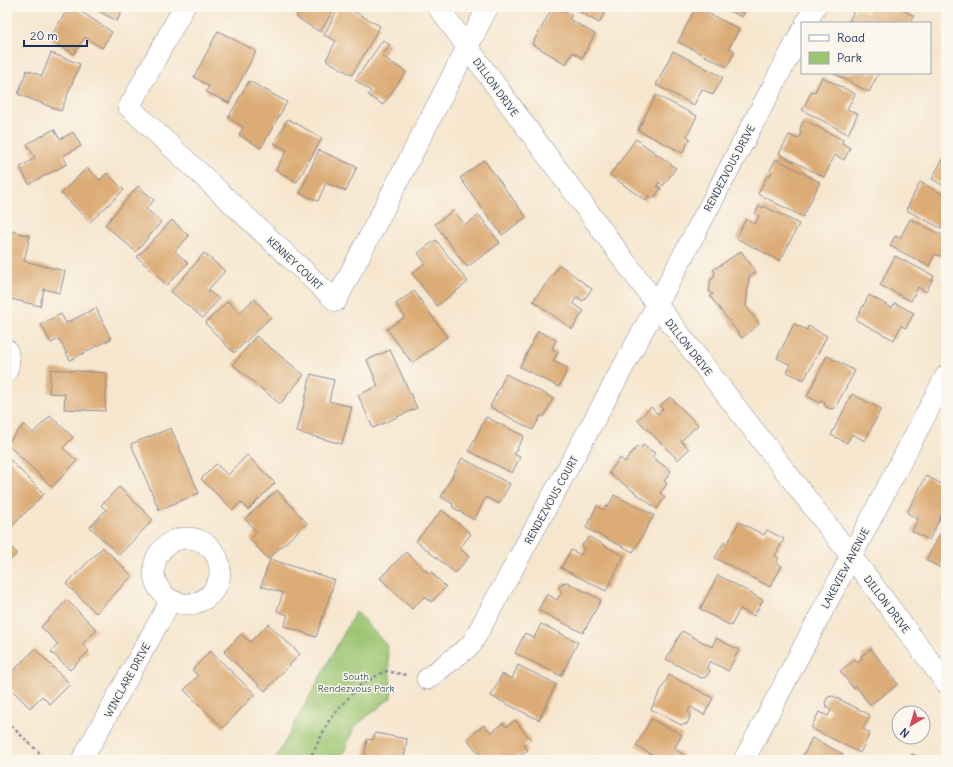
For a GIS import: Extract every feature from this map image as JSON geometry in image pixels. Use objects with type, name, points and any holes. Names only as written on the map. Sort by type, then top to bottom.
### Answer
[{"type":"street","name":"KENNEY COURT","points":[[184,7],[129,108],[336,301],[467,48]]},
{"type":"street","name":"DILLON DRIVE","points":[[438,7],[657,305],[851,557],[946,684]]},
{"type":"street","points":[[467,48],[488,7]]},
{"type":"street","points":[[807,22],[815,7]]},
{"type":"street","name":"RENDEZVOUS DRIVE","points":[[657,305],[801,33]]},
{"type":"street","name":"RENDEZVOUS COURT","points":[[427,679],[471,645],[657,305]]},
{"type":"street","points":[[7,350],[9,356],[9,366],[7,370]]},
{"type":"street","name":"LAKEVIEW AVENUE","points":[[744,760],[946,376]]},
{"type":"street","name":"WINCLARE DRIVE","points":[[82,760],[171,600]]},
{"type":"path","points":[[310,760],[330,719],[359,686],[385,672],[427,679]]},
{"type":"path","points":[[7,722],[47,760]]},
{"type":"green space","name":"South Rendezvous Park","points":[[356,611],[387,646],[392,697],[354,727],[341,760],[275,760]]},
{"type":"building","points":[[69,7],[74,7],[112,32],[102,48],[85,37],[74,54],[49,39]]},
{"type":"building","points":[[91,7],[124,7],[117,21]]},
{"type":"building","points":[[302,7],[335,7],[320,32],[296,17]]},
{"type":"building","points":[[339,7],[346,7],[380,26],[352,75],[326,60],[336,41],[324,35]]},
{"type":"building","points":[[553,7],[558,7],[572,15],[569,19],[595,34],[582,58],[573,52],[566,64],[532,44]]},
{"type":"building","points":[[571,7],[608,7],[599,23]]},
{"type":"building","points":[[696,7],[739,29],[729,48],[735,51],[727,67],[678,42]]},
{"type":"building","points":[[721,7],[747,7],[742,17]]},
{"type":"building","points":[[856,7],[868,13],[869,10],[864,7],[897,7],[914,16],[911,22],[848,22]]},
{"type":"building","points":[[911,7],[922,7],[920,12]]},
{"type":"building","points":[[218,31],[256,51],[229,103],[206,92],[209,86],[194,77]]},
{"type":"building","points":[[383,40],[390,45],[382,56],[406,72],[383,105],[368,95],[371,91],[355,80]]},
{"type":"building","points":[[673,51],[723,77],[713,95],[702,89],[694,105],[656,85]]},
{"type":"building","points":[[51,53],[80,64],[61,111],[18,94],[27,70],[42,76]]},
{"type":"building","points":[[835,74],[878,74],[869,92]]},
{"type":"building","points":[[822,77],[855,94],[847,109],[858,114],[848,134],[802,110],[812,91],[815,92]]},
{"type":"building","points":[[249,81],[287,102],[261,148],[239,135],[243,127],[228,118]]},
{"type":"building","points":[[656,95],[697,116],[687,136],[690,138],[683,153],[638,130]]},
{"type":"building","points":[[288,119],[322,138],[297,182],[276,170],[287,150],[274,143]]},
{"type":"building","points":[[806,121],[843,140],[842,143],[850,148],[844,160],[835,155],[824,177],[779,154],[789,135],[798,139],[801,134],[800,129],[802,123]]},
{"type":"building","points":[[54,129],[60,139],[73,132],[81,146],[63,156],[67,164],[29,184],[20,167],[35,158],[27,144]]},
{"type":"building","points":[[636,139],[676,168],[663,186],[659,182],[657,186],[661,188],[654,198],[649,195],[646,201],[610,175]]},
{"type":"building","points":[[319,150],[357,167],[346,191],[326,183],[318,201],[300,193]]},
{"type":"building","points":[[946,152],[946,187],[932,179]]},
{"type":"building","points":[[776,159],[820,182],[803,217],[758,194],[767,176],[769,177],[772,172],[770,170]]},
{"type":"building","points":[[484,160],[526,217],[502,235],[460,178]]},
{"type":"building","points":[[87,168],[100,180],[107,173],[124,190],[90,222],[61,193]]},
{"type":"building","points":[[920,182],[946,196],[946,219],[941,228],[906,210]]},
{"type":"building","points":[[138,186],[154,200],[146,209],[161,222],[136,252],[105,225]]},
{"type":"building","points":[[759,206],[763,208],[764,206],[799,224],[780,261],[736,238],[746,219],[755,224],[759,216],[755,214]]},
{"type":"building","points":[[454,210],[465,225],[479,215],[500,243],[467,267],[435,224]]},
{"type":"building","points":[[910,219],[946,237],[946,252],[943,257],[935,254],[929,266],[890,246],[895,236],[900,238]]},
{"type":"building","points":[[172,220],[189,236],[175,251],[188,263],[167,285],[137,257]]},
{"type":"building","points":[[12,231],[30,236],[24,261],[65,271],[60,293],[44,289],[40,306],[7,298],[7,253]]},
{"type":"building","points":[[436,240],[468,282],[437,306],[412,273],[425,263],[418,253]]},
{"type":"building","points":[[741,251],[756,272],[749,277],[746,306],[759,324],[742,338],[710,296],[713,294],[709,292],[711,278],[713,279],[715,272],[713,270]]},
{"type":"building","points":[[204,253],[225,271],[208,290],[219,299],[203,318],[171,292]]},
{"type":"building","points":[[895,256],[934,276],[926,292],[918,287],[911,301],[880,285]]},
{"type":"building","points":[[560,265],[592,289],[583,301],[577,297],[573,303],[584,311],[572,329],[533,301]]},
{"type":"building","points":[[414,291],[447,337],[412,363],[387,329],[405,317],[396,304]]},
{"type":"building","points":[[869,295],[892,308],[895,303],[914,313],[906,328],[901,326],[894,340],[856,320]]},
{"type":"building","points":[[254,299],[271,317],[234,353],[205,323],[228,301],[239,313]]},
{"type":"building","points":[[96,308],[111,339],[70,360],[59,339],[51,343],[41,324],[61,314],[66,323]]},
{"type":"building","points":[[794,324],[807,330],[808,326],[827,336],[804,380],[787,372],[791,365],[777,358]]},
{"type":"building","points":[[538,331],[556,340],[552,349],[558,352],[553,361],[568,368],[559,387],[520,367]]},
{"type":"building","points":[[256,336],[304,375],[280,404],[233,365]]},
{"type":"building","points":[[390,350],[417,408],[373,428],[358,395],[378,386],[367,360]]},
{"type":"building","points":[[827,356],[855,371],[835,408],[831,409],[826,407],[824,402],[821,400],[820,403],[807,396]]},
{"type":"building","points":[[51,369],[107,373],[105,411],[64,409],[65,394],[49,393]]},
{"type":"building","points":[[311,374],[334,380],[329,401],[352,407],[342,444],[297,432]]},
{"type":"building","points":[[506,374],[553,398],[544,417],[541,415],[533,430],[490,407]]},
{"type":"building","points":[[852,394],[881,409],[865,441],[852,434],[847,443],[831,435]]},
{"type":"building","points":[[670,397],[698,425],[681,441],[689,449],[678,460],[638,420],[651,407],[658,414],[663,409],[660,406]]},
{"type":"building","points":[[50,416],[73,437],[63,448],[77,461],[52,487],[7,444],[24,424],[33,433]]},
{"type":"building","points":[[486,417],[524,436],[514,454],[520,457],[512,473],[469,451]]},
{"type":"building","points":[[171,428],[199,493],[159,510],[131,444]]},
{"type":"building","points":[[643,445],[655,453],[652,457],[671,471],[664,481],[667,484],[660,493],[665,497],[657,509],[609,473],[620,458],[625,462],[637,446],[640,449]]},
{"type":"building","points":[[247,455],[275,483],[248,510],[241,502],[233,510],[201,479],[216,464],[228,475]]},
{"type":"building","points":[[7,457],[44,494],[9,529],[7,527]]},
{"type":"building","points":[[462,458],[510,484],[499,504],[486,497],[474,520],[452,507],[453,504],[441,497]]},
{"type":"building","points":[[926,476],[946,486],[946,506],[929,540],[912,531],[918,519],[907,513]]},
{"type":"building","points":[[119,487],[153,520],[119,555],[90,527],[106,510],[101,505]]},
{"type":"building","points":[[277,490],[307,523],[268,559],[250,539],[257,532],[245,519]]},
{"type":"building","points":[[614,495],[654,515],[633,552],[586,528],[597,506],[604,510],[606,506],[608,507]]},
{"type":"building","points":[[442,510],[471,534],[460,548],[469,557],[455,573],[416,541]]},
{"type":"building","points":[[739,522],[764,535],[767,530],[784,539],[775,556],[779,558],[776,563],[782,566],[770,587],[715,558],[724,542],[727,544]]},
{"type":"building","points":[[946,523],[946,559],[941,568],[926,560]]},
{"type":"building","points":[[589,537],[624,556],[606,591],[561,568],[571,550],[581,555],[584,549],[582,545]]},
{"type":"building","points":[[7,543],[17,553],[7,564]]},
{"type":"building","points":[[103,547],[132,576],[96,613],[66,584]]},
{"type":"building","points":[[406,552],[428,573],[430,571],[446,587],[431,602],[425,596],[412,609],[380,578]]},
{"type":"building","points":[[270,559],[335,580],[316,637],[284,626],[288,615],[277,611],[283,593],[261,586]]},
{"type":"building","points":[[718,575],[763,600],[754,616],[740,609],[731,626],[700,609]]},
{"type":"building","points":[[567,582],[601,600],[583,633],[538,610],[547,594],[557,600],[562,592],[559,588],[562,583]]},
{"type":"building","points":[[67,600],[97,630],[82,644],[89,651],[70,670],[51,652],[58,644],[41,627]]},
{"type":"building","points":[[268,624],[300,654],[265,691],[224,652],[241,634],[250,642]]},
{"type":"building","points":[[541,624],[578,642],[561,676],[515,653],[525,633],[534,638]]},
{"type":"building","points":[[682,631],[712,647],[716,638],[739,650],[728,671],[710,661],[707,667],[710,671],[706,677],[701,678],[666,659]]},
{"type":"building","points":[[35,649],[70,684],[50,704],[42,696],[30,708],[7,685],[7,677]]},
{"type":"building","points":[[871,649],[898,684],[870,705],[856,686],[853,688],[840,671],[855,659],[858,663],[862,659],[861,656]]},
{"type":"building","points":[[210,651],[255,694],[223,728],[184,690],[198,676],[192,670]]},
{"type":"building","points":[[518,665],[556,684],[539,720],[491,696],[502,674],[512,679]]},
{"type":"building","points":[[669,675],[713,698],[704,715],[691,707],[688,712],[690,717],[687,724],[681,725],[651,709]]},
{"type":"building","points":[[833,696],[870,715],[863,729],[870,733],[860,753],[811,728],[819,712],[828,716],[831,710],[825,703],[828,697]]},
{"type":"building","points":[[651,719],[682,735],[674,749],[683,754],[680,760],[655,760],[657,757],[636,746]]},
{"type":"building","points":[[515,720],[531,740],[524,745],[528,750],[519,758],[517,755],[511,760],[484,760],[467,739],[484,725],[491,733],[503,723],[506,727]]},
{"type":"building","points":[[375,733],[407,739],[404,760],[364,760],[367,739],[373,740]]},
{"type":"building","points":[[812,738],[843,754],[840,760],[796,760],[799,756],[802,758]]},
{"type":"building","points":[[912,754],[921,758],[923,756],[931,760],[909,760]]}]
